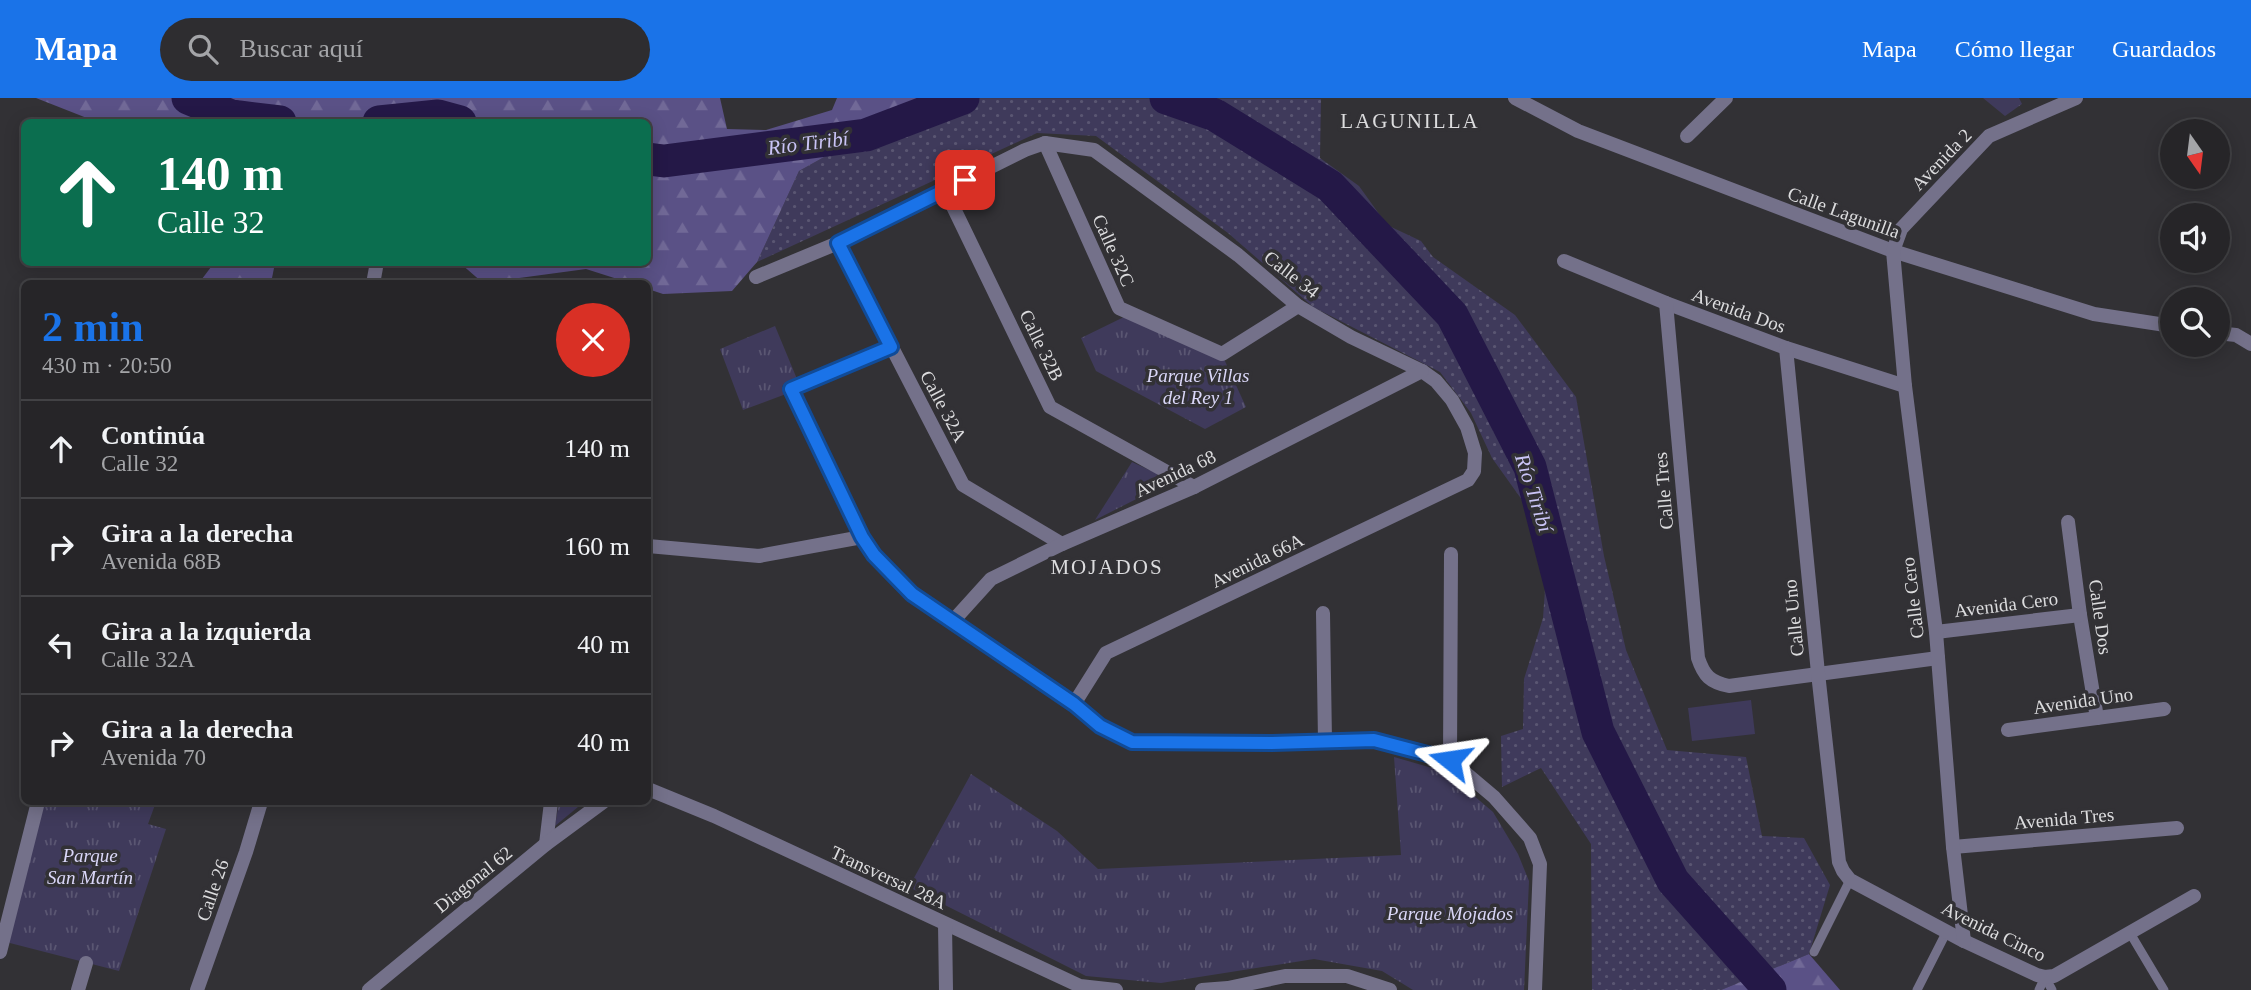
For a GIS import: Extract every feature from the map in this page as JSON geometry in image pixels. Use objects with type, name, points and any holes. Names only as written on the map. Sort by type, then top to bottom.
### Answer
[{"type":"street","name":"Calle Lagunilla","points":[[1515,98],[1578,131],[1893,251],[2094,314],[2160,324]]},
{"type":"street","name":"Avenida 2","points":[[1893,251],[1901,229],[1989,136],[2076,98]]},
{"type":"street","points":[[1687,136],[1722,100]]},
{"type":"street","points":[[756,277],[838,243],[1025,150],[1045,143]]},
{"type":"street","name":"Calle 34","points":[[1045,143],[1094,149],[1238,255],[1298,306],[1351,337],[1422,371],[1436,381],[1452,400],[1467,426],[1475,453],[1474,471]]},
{"type":"street","name":"Calle 32C","points":[[1045,143],[1119,308],[1222,354],[1298,306]]},
{"type":"street","name":"Calle 32B","points":[[945,190],[1051,407],[1195,487]]},
{"type":"street","name":"Calle 32A","points":[[838,243],[963,485],[1062,544]]},
{"type":"street","name":"Calle Cero","points":[[1893,251],[1905,386],[1936,632],[1953,847],[1964,941]]},
{"type":"street","name":"Avenida Dos","points":[[1564,261],[1665,303],[1786,348],[1905,386]]},
{"type":"street","name":"Calle Tres","points":[[1665,303],[1698,658],[1703,674],[1716,683],[1729,686],[1818,673]]},
{"type":"street","points":[[2236,335],[2251,328]]},
{"type":"street","points":[[2230,334],[2251,345]]},
{"type":"street","points":[[891,347],[791,389],[862,537],[874,555],[912,594],[1074,704],[1100,726],[1132,742],[1272,743],[1374,740],[1450,760],[1494,797],[1530,838],[1540,864],[1535,990]]},
{"type":"street","name":"Calle Uno","points":[[1786,348],[1839,862],[1850,880]]},
{"type":"street","name":"Avenida 68","points":[[953,621],[991,579],[1062,544],[1195,487],[1422,371]]},
{"type":"street","name":"Avenida 66A","points":[[1074,704],[1106,653],[1468,480],[1474,471]]},
{"type":"street","name":"Calle Dos","points":[[2068,522],[2097,718]]},
{"type":"street","points":[[651,546],[759,556],[862,537]]},
{"type":"street","points":[[1450,760],[1451,554]]},
{"type":"street","points":[[1324,613],[1325,741]]},
{"type":"street","name":"Avenida Cero","points":[[1936,632],[2080,615]]},
{"type":"street","points":[[1818,673],[1938,658]]},
{"type":"street","name":"Avenida Uno","points":[[2008,730],[2164,709]]},
{"type":"street","name":"Transversal 28A","points":[[651,790],[714,816],[1080,986],[1116,990]]},
{"type":"street","points":[[0,952],[37,805]]},
{"type":"street","name":"Calle 26","points":[[197,990],[260,805]]},
{"type":"street","points":[[546,844],[551,805]]},
{"type":"street","name":"Diagonal 62","points":[[369,990],[546,844],[599,805]]},
{"type":"street","name":"Avenida Tres","points":[[1953,847],[2177,828]]},
{"type":"street","name":"Avenida Cinco","points":[[1850,880],[1964,941],[2037,975],[2046,986],[2054,976],[2194,896]]},
{"type":"street","points":[[945,924],[946,990]]},
{"type":"street","points":[[78,990],[86,964]]},
{"type":"street","points":[[1202,990],[1227,988],[1285,976],[1346,976],[1390,990]]},
{"type":"lane","points":[[1814,952],[1850,880]]},
{"type":"lane","points":[[1917,990],[1947,931]]},
{"type":"lane","points":[[2130,933],[2164,990]]},
{"type":"green space","points":[[36,98],[720,98],[727,129],[766,130],[832,110],[837,98],[930,98],[799,171],[757,262],[732,291],[663,294],[651,290],[651,280],[621,280],[586,269],[505,280],[480,280],[463,266],[651,266],[651,119],[89,119]]},
{"type":"green space","points":[[930,98],[1321,99],[1320,158],[1359,186],[1387,225],[1421,241],[1433,257],[1515,315],[1576,397],[1604,556],[1626,650],[1667,750],[1746,757],[1762,836],[1804,838],[1830,885],[1809,954],[1721,990],[1592,990],[1591,844],[1541,768],[1502,787],[1501,736],[1523,729],[1524,679],[1543,618],[1546,575],[1530,511],[1492,458],[1471,413],[1440,372],[1313,307],[1228,233],[1096,136],[1037,133],[757,262],[799,171]]},
{"type":"green space","points":[[1983,98],[2019,98],[2022,104],[2005,116]]},
{"type":"green space","points":[[212,266],[274,266],[272,280],[201,280]]},
{"type":"green space","name":"Parque Villas del Rey 1","points":[[1126,316],[1224,359],[1246,407],[1205,429],[1096,371],[1081,338]]},
{"type":"green space","points":[[775,326],[797,379],[782,386],[786,394],[743,410],[720,349]]},
{"type":"green space","points":[[1132,462],[1156,473],[1161,480],[1160,487],[1095,520]]},
{"type":"green space","points":[[1751,700],[1755,734],[1692,741],[1688,708]]},
{"type":"green space","name":"Parque Mojados","points":[[1394,757],[1446,772],[1493,812],[1518,854],[1529,881],[1524,990],[1413,990],[1382,971],[1314,959],[1161,983],[1086,976],[909,887],[971,774],[1057,831],[1098,869],[1401,855]]},
{"type":"green space","name":"Parque San Martín","points":[[44,805],[155,805],[148,824],[166,829],[119,971],[6,942]]},
{"type":"green space","points":[[558,805],[580,805],[555,826]]},
{"type":"green space","points":[[1809,954],[1840,990],[1721,990]]},
{"type":"waterway","name":"Río Tiribí","points":[[188,98],[231,116],[256,119]]},
{"type":"waterway","name":"Río Tiribí","points":[[651,159],[664,161],[866,135],[963,98]]},
{"type":"waterway","name":"Río Tiribí","points":[[1166,98],[1215,115],[1330,186],[1452,315],[1530,467],[1598,732],[1673,881],[1770,990]]},
{"type":"waterway","name":"Río Tiribí","points":[[408,119],[438,116],[449,119]]},
{"type":"district","name":"LAGUNILLA","points":[[1410,121]]},
{"type":"district","name":"MOJADOS","points":[[1107,567]]},
{"type":"route","points":[[965,180],[838,243],[891,347],[791,389],[862,537],[874,555],[912,594],[1074,704],[1100,726],[1132,742],[1272,743],[1374,740],[1450,760]]}]
